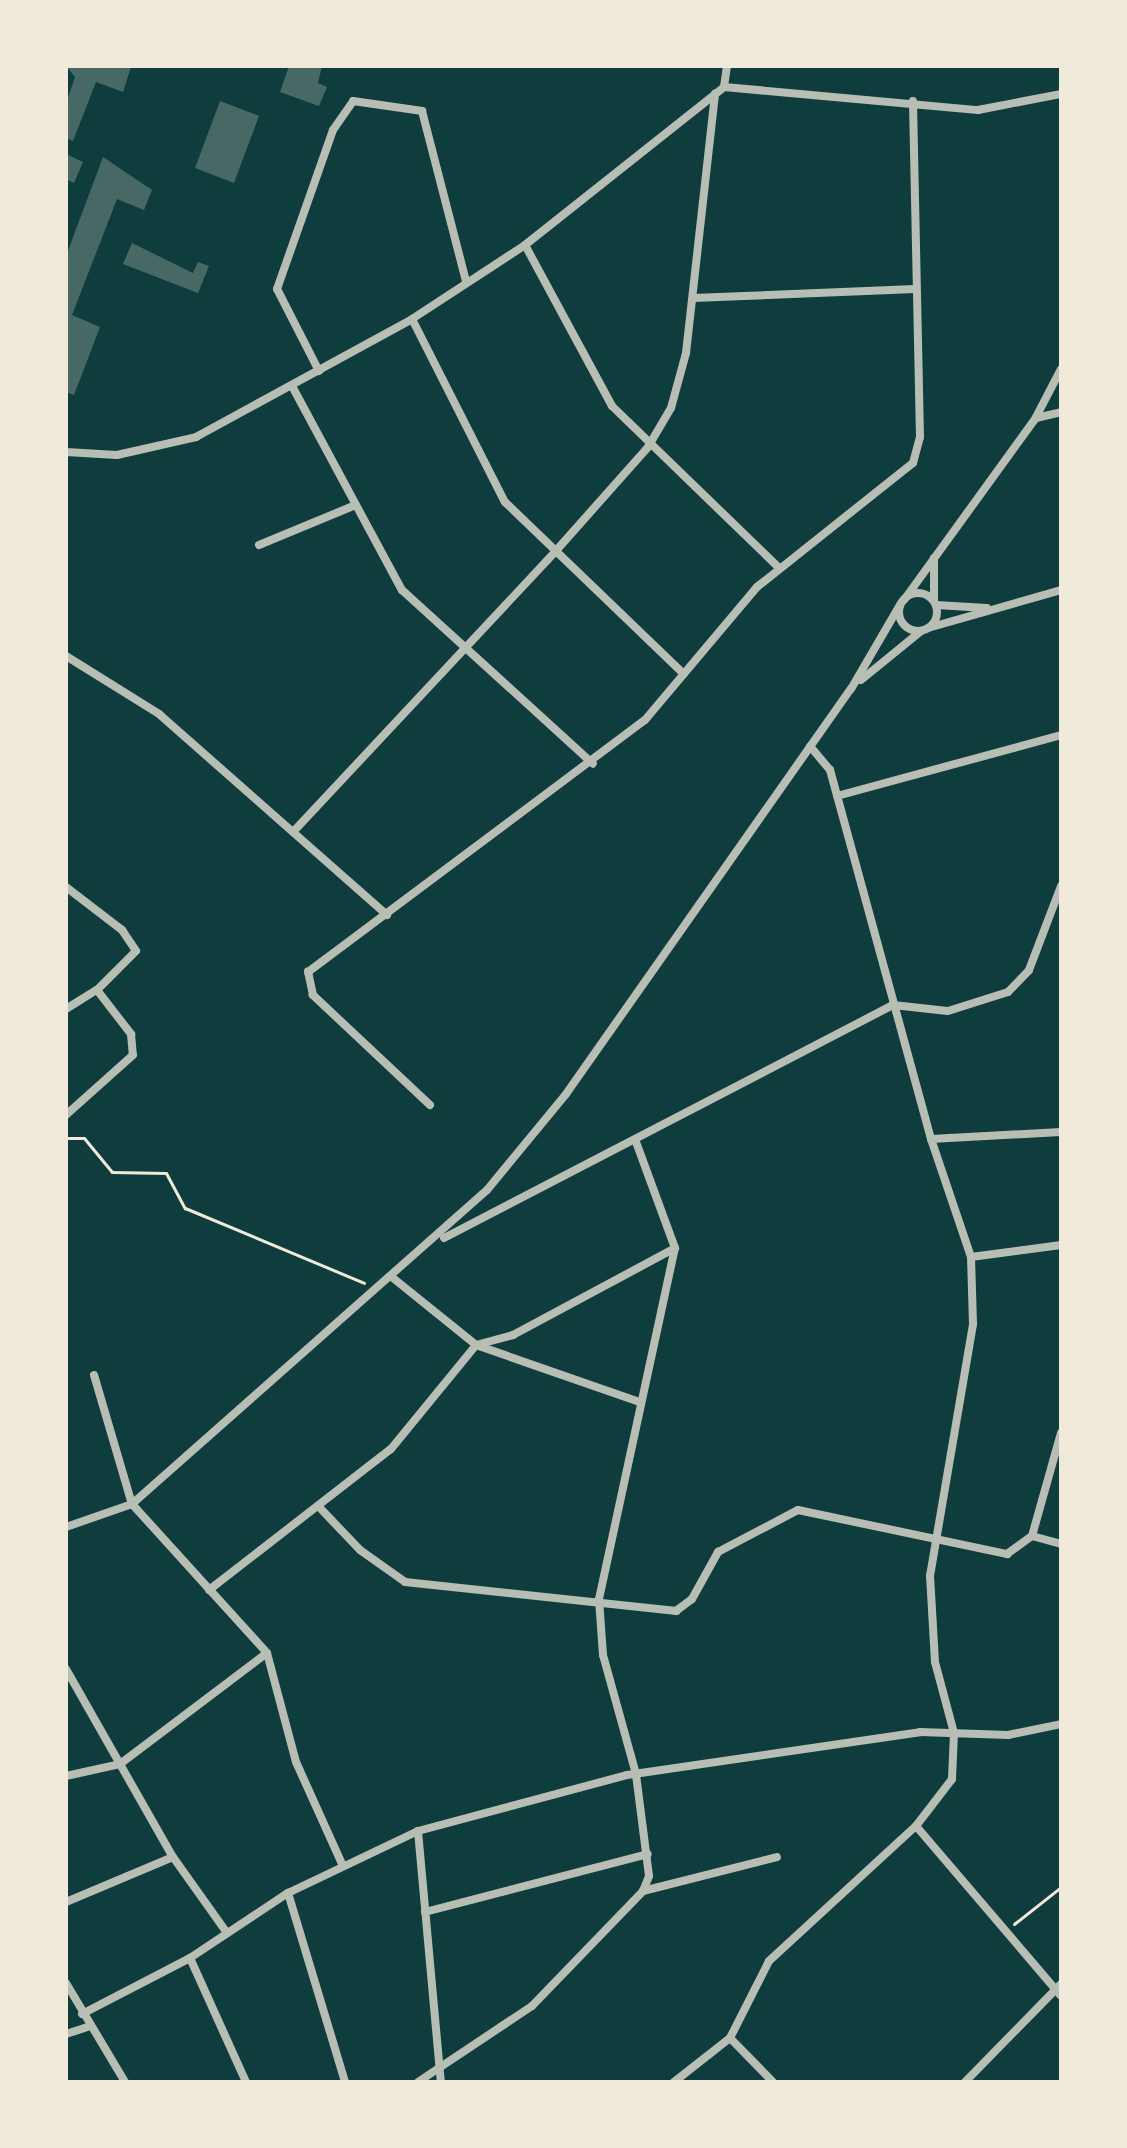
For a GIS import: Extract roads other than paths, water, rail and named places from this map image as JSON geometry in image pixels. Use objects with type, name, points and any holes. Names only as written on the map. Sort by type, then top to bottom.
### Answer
[{"type":"street","points":[[724,87],[727,66]]},
{"type":"street","points":[[66,452],[170,447],[292,386],[412,319],[525,245],[724,87],[1004,109],[1061,94]]},
{"type":"street","points":[[293,832],[554,553],[648,447],[677,395],[693,298],[715,94]]},
{"type":"street","points":[[319,371],[277,289],[333,130],[353,101],[422,111],[466,281]]},
{"type":"street","points":[[430,1105],[306,984],[319,960],[387,915],[593,764],[645,720],[779,568],[913,463],[920,437],[913,101]]},
{"type":"street","points":[[525,245],[594,379],[648,447],[779,568]]},
{"type":"street","points":[[693,298],[915,289]]},
{"type":"street","points":[[412,319],[498,490],[554,553],[684,674]]},
{"type":"street","points":[[66,1527],[132,1504],[436,1242],[558,1104],[851,689],[936,549],[1035,419],[1061,369]]},
{"type":"street","points":[[292,386],[353,506],[402,590],[463,649],[593,764]]},
{"type":"street","points":[[1035,419],[1061,412]]},
{"type":"street","points":[[259,545],[353,506]]},
{"type":"street","points":[[926,629],[935,603],[936,549]]},
{"type":"street","points":[[851,689],[926,629],[1061,590]]},
{"type":"street","points":[[902,602],[922,593],[935,603],[996,608]]},
{"type":"street","points":[[902,602],[906,626],[926,629]]},
{"type":"street","points":[[66,656],[159,714],[387,915]]},
{"type":"street","points":[[837,796],[1061,735]]},
{"type":"street","points":[[674,2082],[730,2038],[769,1961],[916,1826],[952,1779],[954,1733],[935,1662],[930,1576],[973,1324],[971,1257],[931,1139],[830,770],[810,746]]},
{"type":"street","points":[[436,1242],[636,1142],[893,1005],[960,1009],[1008,992],[1029,970],[1061,886]]},
{"type":"street","points":[[66,887],[122,930],[136,951],[97,990],[66,1009]]},
{"type":"street","points":[[66,1115],[133,1055],[131,1034],[97,990]]},
{"type":"street","points":[[931,1139],[1061,1132]]},
{"type":"street","points":[[636,1142],[675,1248],[599,1599],[603,1655],[636,1774],[648,1854],[643,1891]]},
{"type":"street","points":[[971,1257],[1061,1245]]},
{"type":"street","points":[[209,1590],[321,1509],[391,1449],[476,1345],[513,1335],[675,1248]]},
{"type":"street","points":[[393,1278],[476,1345],[640,1402]]},
{"type":"street","points":[[94,1375],[132,1504],[267,1653],[296,1762],[342,1864]]},
{"type":"street","points":[[321,1509],[360,1550],[405,1582],[599,1599],[676,1611],[692,1599],[718,1552],[798,1510],[937,1536],[1007,1554],[1032,1536],[1061,1433]]},
{"type":"street","points":[[1032,1536],[1061,1544]]},
{"type":"street","points":[[66,1776],[120,1764],[267,1653]]},
{"type":"street","points":[[66,1669],[173,1857],[227,1933]]},
{"type":"street","points":[[82,2014],[190,1958],[288,1893],[342,1864],[418,1831],[636,1774],[954,1733],[1008,1735],[1061,1724]]},
{"type":"street","points":[[916,1826],[1059,1990],[965,2082]]},
{"type":"street","points":[[418,1831],[440,2078]]},
{"type":"street","points":[[425,1912],[648,1854]]},
{"type":"street","points":[[66,1902],[173,1857]]},
{"type":"street","points":[[418,2082],[440,2078],[532,2006],[643,1891],[777,1857]]},
{"type":"street","points":[[288,1893],[345,2082]]},
{"type":"street","points":[[190,1958],[246,2082]]},
{"type":"street","points":[[66,1983],[125,2082]]},
{"type":"street","points":[[66,2034],[90,2026]]},
{"type":"street","points":[[730,2038],[773,2082]]}]
